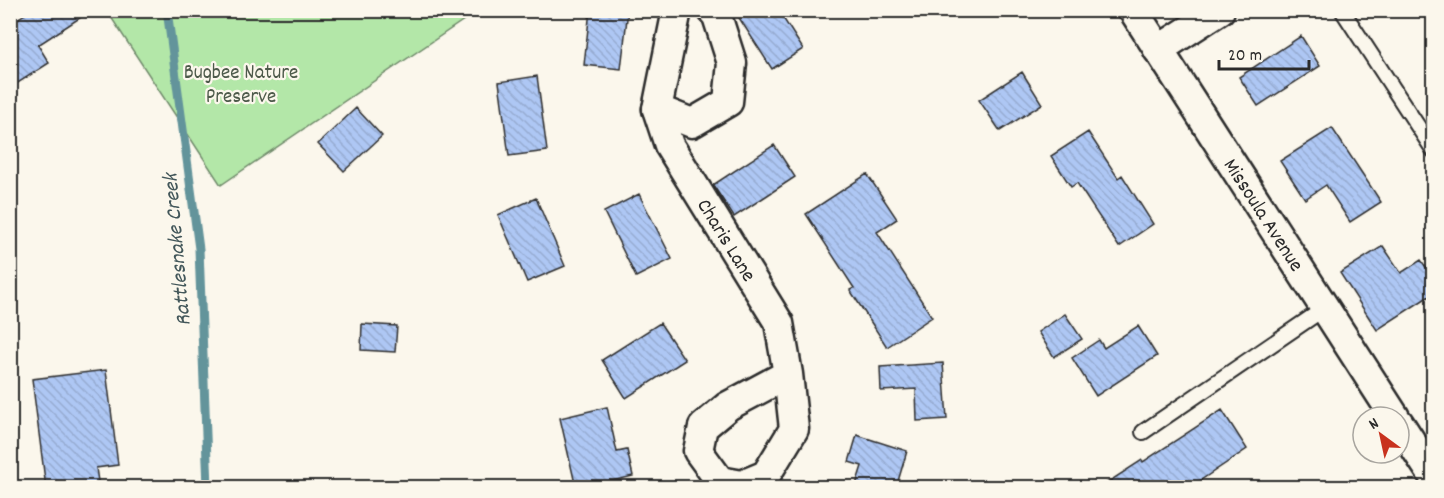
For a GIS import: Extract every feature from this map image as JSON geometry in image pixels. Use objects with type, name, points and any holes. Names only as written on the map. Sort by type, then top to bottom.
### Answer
[{"type":"street","name":"Charis Lane","points":[[677,10],[657,109],[669,145],[779,323],[788,374]]},
{"type":"street","points":[[657,109],[692,123],[728,102],[732,63],[717,16],[712,10]]},
{"type":"street","name":"Missoula Avenue","points":[[1133,10],[1387,405]]},
{"type":"street","points":[[1158,50],[1220,10]]},
{"type":"street","points":[[1411,442],[1434,477]]},
{"type":"lane","points":[[1342,10],[1434,151]]},
{"type":"lane","points":[[1143,432],[1325,308]]},
{"type":"green space","name":"Bugbee Nature Preserve","points":[[107,11],[477,11],[221,185]]},
{"type":"building","points":[[31,10],[92,10],[38,45],[49,63],[10,88],[10,24]]},
{"type":"building","points":[[590,10],[628,10],[621,69],[584,65]]},
{"type":"building","points":[[734,10],[778,10],[803,49],[772,69]]},
{"type":"building","points":[[1301,36],[1320,66],[1258,106],[1239,77]]},
{"type":"building","points":[[1022,72],[1042,104],[1000,131],[979,100]]},
{"type":"building","points":[[537,76],[547,151],[509,156],[499,82]]},
{"type":"building","points":[[356,108],[382,136],[344,171],[318,144]]},
{"type":"building","points":[[1332,128],[1381,202],[1350,222],[1326,185],[1305,199],[1280,161]]},
{"type":"building","points":[[1088,132],[1118,178],[1122,175],[1153,224],[1119,247],[1077,183],[1071,187],[1051,156]]},
{"type":"building","points":[[774,145],[795,177],[734,217],[713,185]]},
{"type":"building","points":[[867,174],[897,219],[877,232],[932,317],[887,347],[850,290],[854,288],[806,214]]},
{"type":"building","points":[[639,194],[672,259],[636,277],[604,212]]},
{"type":"building","points":[[536,198],[565,266],[527,282],[498,215]]},
{"type":"building","points":[[1383,246],[1401,273],[1421,260],[1434,279],[1434,293],[1377,330],[1340,273]]},
{"type":"building","points":[[1065,314],[1082,339],[1054,357],[1038,332]]},
{"type":"building","points":[[660,323],[685,360],[626,398],[602,360]]},
{"type":"building","points":[[362,324],[397,326],[395,352],[361,350]]},
{"type":"building","points":[[1138,326],[1157,356],[1096,396],[1072,358],[1099,340],[1104,348]]},
{"type":"building","points":[[943,363],[947,419],[917,421],[916,389],[881,391],[880,367]]},
{"type":"building","points":[[106,370],[118,465],[96,468],[99,488],[46,488],[32,379]]},
{"type":"building","points":[[607,407],[617,452],[627,450],[633,476],[576,488],[560,418]]},
{"type":"building","points":[[1222,410],[1247,449],[1189,488],[1099,488],[1142,460],[1143,462]]},
{"type":"building","points":[[857,435],[907,451],[896,488],[855,488],[862,466],[849,462]]},
{"type":"waterway","name":"Rattlesnake Creek","points":[[167,10],[199,249],[208,488]]}]
